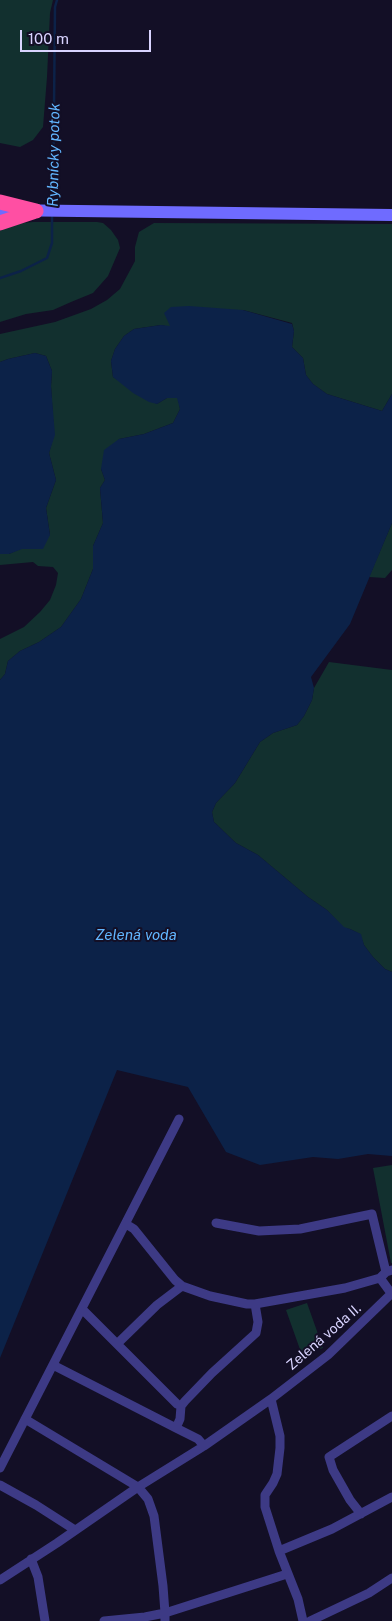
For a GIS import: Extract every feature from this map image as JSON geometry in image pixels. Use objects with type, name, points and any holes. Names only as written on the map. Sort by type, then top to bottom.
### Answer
[{"type":"highway","points":[[0,202],[36,211]]},
{"type":"highway","points":[[0,223],[36,211]]},
{"type":"main road","points":[[0,210],[392,216]]},
{"type":"street","points":[[0,1468],[179,1119]]},
{"type":"street","points":[[216,1223],[259,1231],[300,1229],[372,1214],[392,1293]]},
{"type":"street","name":"Zelená voda II.","points":[[126,1224],[134,1229],[182,1286],[210,1296],[247,1304],[345,1288],[386,1273]]},
{"type":"street","points":[[118,1343],[157,1305],[182,1286]]},
{"type":"street","name":"Zelená voda II.","points":[[0,1580],[138,1487],[204,1446],[271,1399],[328,1355],[392,1293]]},
{"type":"street","points":[[176,1428],[180,1419],[181,1406],[185,1401],[212,1373],[256,1333],[258,1322],[255,1304]]},
{"type":"street","points":[[82,1309],[181,1406]]},
{"type":"street","points":[[53,1365],[198,1439],[204,1446]]},
{"type":"street","points":[[271,1399],[280,1436],[280,1448],[277,1474],[274,1483],[265,1495],[265,1501],[279,1551],[298,1599],[303,1621]]},
{"type":"street","points":[[361,1514],[350,1500],[337,1477],[329,1457],[392,1416]]},
{"type":"street","points":[[25,1419],[138,1487],[148,1499],[154,1516],[165,1617]]},
{"type":"street","points":[[0,1486],[36,1505],[76,1530]]},
{"type":"street","points":[[279,1551],[332,1529],[392,1497]]},
{"type":"street","points":[[31,1559],[38,1578],[45,1621]]},
{"type":"street","points":[[104,1621],[165,1617],[287,1574]]},
{"type":"street","points":[[310,1621],[369,1593],[392,1578]]},
{"type":"green space","points":[[0,0],[53,0],[50,13],[43,127],[33,140],[20,147],[0,143]]},
{"type":"green space","points":[[0,194],[14,224],[33,222],[97,222],[103,223],[111,230],[118,240],[120,248],[108,276],[93,293],[53,310],[26,314],[0,322]]},
{"type":"green space","points":[[154,223],[392,224],[392,394],[382,411],[327,394],[313,384],[306,375],[303,358],[292,347],[294,331],[292,323],[243,310],[170,327],[161,325],[134,329],[124,336],[115,349],[111,361],[113,377],[157,404],[167,398],[178,398],[180,409],[173,423],[144,434],[119,439],[101,469],[105,480],[100,488],[103,523],[93,546],[93,569],[81,599],[61,627],[39,642],[20,651],[8,661],[5,674],[0,680],[0,639],[24,627],[40,612],[50,600],[58,573],[53,567],[38,566],[33,562],[0,565],[0,554],[9,554],[50,535],[46,508],[56,480],[49,453],[54,435],[52,371],[46,356],[35,353],[0,362],[0,334],[55,322],[91,309],[107,300],[120,289],[135,261],[135,247],[139,232]]},
{"type":"green space","points":[[392,523],[392,570],[385,578],[369,577]]},
{"type":"green space","points":[[329,662],[392,670],[392,972],[385,969],[373,957],[364,945],[360,934],[344,928],[327,910],[308,897],[258,855],[236,843],[214,822],[212,812],[216,803],[235,783],[260,742],[273,733],[297,725],[304,716],[312,700],[314,688]]},
{"type":"green space","points":[[392,1165],[392,1263],[391,1263],[373,1168]]},
{"type":"green space","points":[[307,1303],[323,1348],[302,1355],[286,1310]]},
{"type":"water","name":"Zelená voda","points":[[189,306],[243,310],[292,324],[294,331],[292,347],[303,358],[306,375],[313,384],[327,394],[382,411],[392,394],[392,523],[350,624],[311,677],[314,688],[312,700],[304,716],[297,725],[273,733],[260,742],[235,783],[216,803],[212,812],[214,822],[236,843],[258,855],[308,897],[327,910],[344,927],[361,934],[364,945],[373,957],[385,969],[392,972],[392,1156],[368,1154],[338,1159],[313,1157],[260,1165],[226,1152],[188,1087],[117,1070],[0,1358],[0,680],[5,674],[8,661],[20,651],[39,642],[61,627],[81,599],[93,569],[93,546],[103,523],[100,488],[105,480],[101,469],[104,450],[119,439],[144,434],[173,423],[180,409],[177,398],[167,398],[157,404],[149,402],[133,393],[113,377],[111,361],[115,349],[124,336],[134,329],[161,325],[170,326],[164,313],[171,307]]},
{"type":"water","points":[[35,353],[46,356],[52,371],[51,386],[55,435],[49,453],[56,480],[46,508],[50,535],[43,549],[22,549],[9,554],[0,554],[0,362]]},
{"type":"waterway","name":"Rybnícky potok","points":[[53,206],[55,7],[57,0]]},
{"type":"waterway","name":"Rybnícky potok","points":[[0,278],[21,271],[47,258],[52,243],[52,214]]}]
